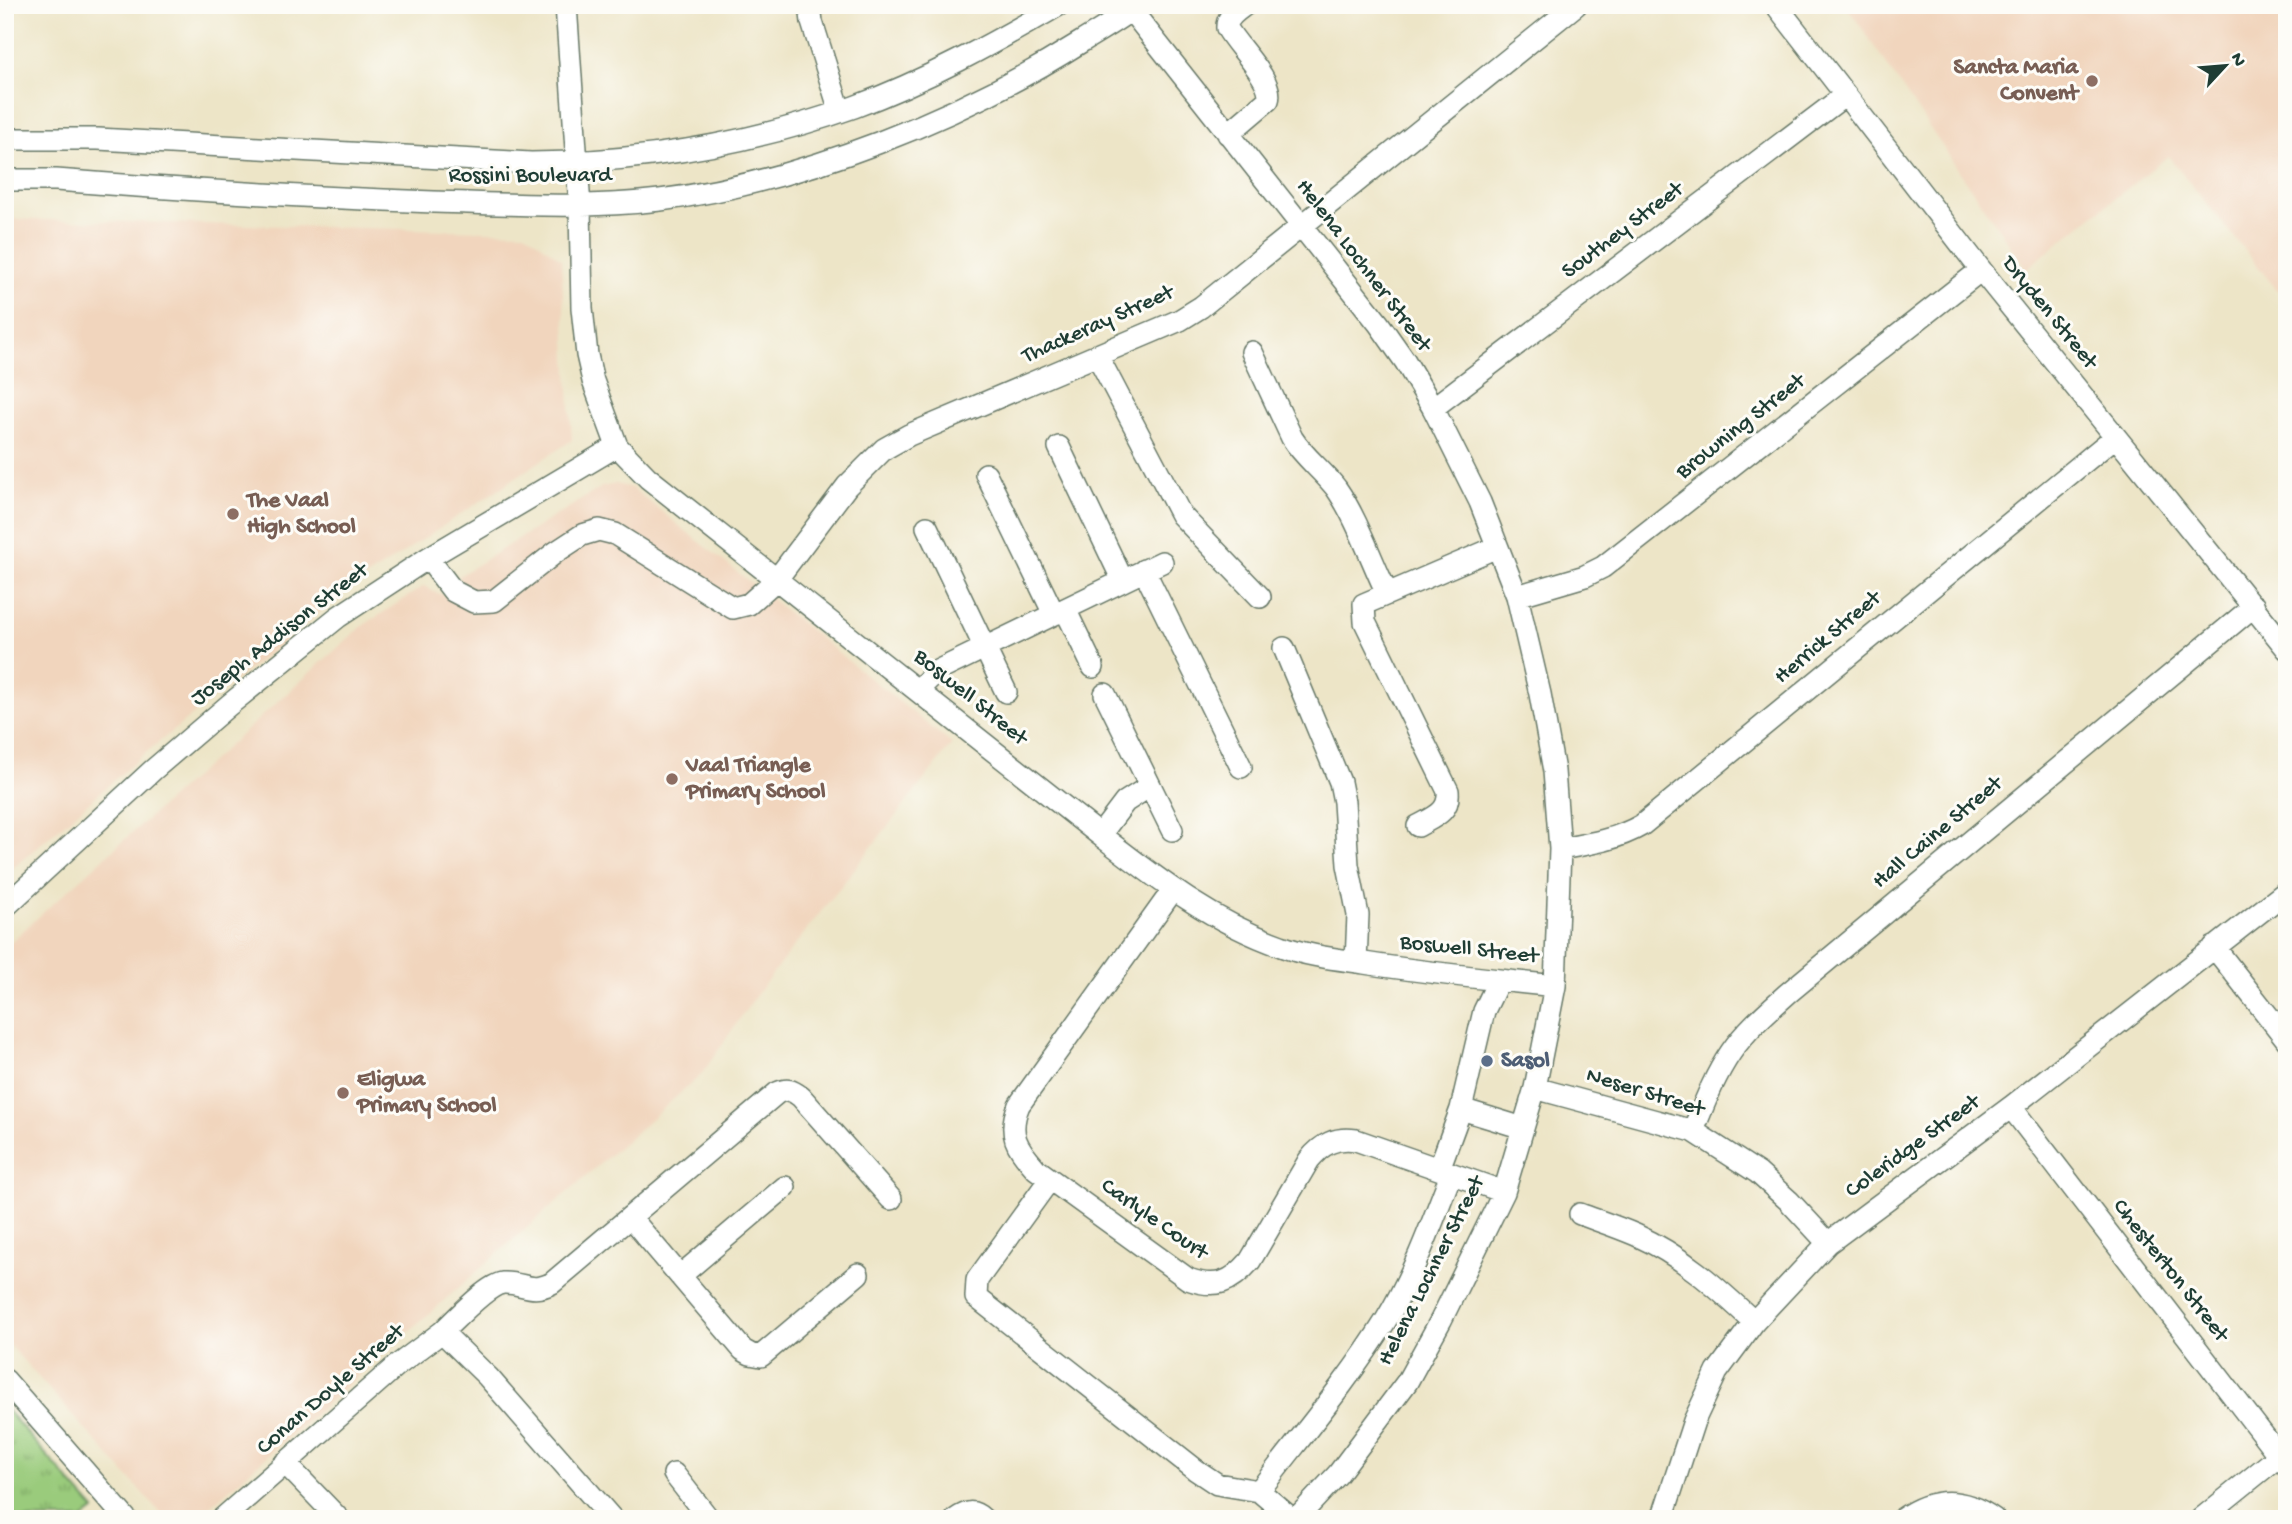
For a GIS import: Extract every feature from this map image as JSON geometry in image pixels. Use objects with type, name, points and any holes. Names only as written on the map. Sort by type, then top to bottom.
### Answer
[{"type":"street","name":"Boswell Street","points":[[566,5],[578,162],[582,308],[587,355],[593,382],[617,446],[648,478],[1100,835],[1173,890],[1216,918],[1283,947],[1356,962],[1555,986]]},
{"type":"street","points":[[810,5],[812,22],[840,111]]},
{"type":"street","name":"Rossini Boulevard","points":[[5,139],[98,139],[481,162],[578,162],[713,147],[840,111],[922,78],[1059,5]]},
{"type":"street","points":[[1228,134],[1268,100],[1270,95],[1266,82],[1227,28],[1230,17],[1245,5]]},
{"type":"street","name":"Thackeray Street","points":[[428,558],[453,591],[474,602],[494,601],[556,552],[582,535],[599,530],[615,534],[733,608],[749,604],[777,579],[846,486],[884,449],[909,435],[1180,320],[1221,292],[1576,5]]},
{"type":"street","name":"Dryden Street","points":[[1776,5],[1981,270],[2287,649]]},
{"type":"street","name":"Rossini Boulevard","points":[[5,180],[56,180],[376,200],[580,207],[708,193],[772,178],[883,140],[944,115],[1033,71],[1132,7]]},
{"type":"street","name":"Helena Lochner Street","points":[[1132,7],[1378,324],[1405,361],[1433,408],[1480,502],[1517,596],[1540,694],[1554,771],[1560,849],[1555,986],[1535,1088],[1504,1192],[1407,1382],[1338,1474],[1294,1519]]},
{"type":"street","name":"Southey Street","points":[[1433,408],[1844,96]]},
{"type":"street","name":"Browning Street","points":[[1517,596],[1585,576],[1603,567],[1981,270]]},
{"type":"street","points":[[1252,352],[1296,444],[1341,498],[1387,593]]},
{"type":"street","points":[[1097,355],[1181,515],[1260,597]]},
{"type":"street","name":"Herrick Street","points":[[1560,849],[1602,842],[1642,825],[2115,437]]},
{"type":"street","name":"Joseph Addison Street","points":[[5,907],[153,771],[229,705],[338,617],[428,558],[617,446]]},
{"type":"street","points":[[1059,447],[1123,580]]},
{"type":"street","points":[[986,474],[1060,612],[1093,667]]},
{"type":"street","points":[[927,527],[1006,692]]},
{"type":"street","points":[[1418,826],[1441,813],[1447,806],[1448,791],[1365,622],[1364,604],[1497,547]]},
{"type":"street","points":[[918,690],[937,671],[1153,566],[1241,767]]},
{"type":"street","name":"Hall Caine Street","points":[[1693,1131],[1716,1076],[1749,1028],[1787,993],[2254,606]]},
{"type":"street","points":[[1284,648],[1340,782],[1348,865],[1358,915],[1356,962]]},
{"type":"street","points":[[1105,694],[1172,830]]},
{"type":"street","points":[[1100,835],[1125,802],[1150,786]]},
{"type":"street","name":"Carlyle Court","points":[[1173,890],[1019,1105],[1014,1117],[1015,1139],[1027,1159],[1050,1179],[1188,1279],[1201,1284],[1216,1284],[1238,1275],[1250,1261],[1309,1160],[1318,1149],[1329,1142],[1344,1138],[1356,1140],[1504,1192]]},
{"type":"street","name":"Coleridge Street","points":[[1662,1519],[1700,1408],[1717,1372],[1754,1322],[1828,1243],[2011,1107],[2287,891]]},
{"type":"street","points":[[2214,947],[2287,1040]]},
{"type":"street","points":[[1259,1492],[1355,1366],[1387,1319],[1423,1248],[1461,1109],[1484,1011],[1499,980]]},
{"type":"street","name":"Neser Street","points":[[1535,1088],[1693,1131],[1758,1174],[1828,1243]]},
{"type":"street","points":[[442,1332],[495,1286],[507,1283],[538,1288],[552,1283],[777,1093],[784,1090],[801,1097],[891,1199]]},
{"type":"street","name":"Chesterton Street","points":[[2011,1107],[2283,1461]]},
{"type":"street","points":[[1461,1109],[1523,1128]]},
{"type":"street","points":[[1050,1179],[977,1280],[976,1297],[1217,1484],[1259,1492],[1294,1519]]},
{"type":"street","points":[[680,1276],[785,1187]]},
{"type":"street","points":[[1580,1214],[1637,1236],[1668,1254],[1700,1274],[1754,1322]]},
{"type":"street","points":[[630,1217],[743,1350],[756,1356],[761,1356],[858,1274]]},
{"type":"street","name":"Conan Doyle Street","points":[[222,1519],[395,1367],[442,1332],[488,1377],[612,1519]]},
{"type":"street","points":[[5,1380],[118,1516]]},
{"type":"street","points":[[2201,1519],[2283,1461]]},
{"type":"street","points":[[285,1463],[340,1519]]},
{"type":"street","points":[[674,1474],[709,1519]]},
{"type":"street","points":[[1902,1519],[1926,1506],[1956,1502],[1978,1507],[1994,1519]]},
{"type":"street","points":[[956,1519],[968,1512],[974,1512],[983,1519]]},
{"type":"shaded area","name":"Sancta Maria Convent","points":[[1846,5],[2287,5],[2287,302],[2168,156],[2026,269]]},
{"type":"shaded area","name":"The Vaal High School","points":[[5,219],[525,232],[561,259],[572,440],[350,588],[144,754],[5,875]]},
{"type":"shaded area","name":"Eligwa Primary School","points":[[616,484],[632,488],[952,744],[759,991],[701,1075],[195,1519],[166,1519],[5,1340],[5,947],[361,627],[424,586],[445,595],[462,584],[459,576],[602,487]]},
{"type":"green space","points":[[5,1408],[95,1510],[83,1519],[5,1519]]},
{"type":"place","name":"Sancta Maria Convent","points":[[2092,81]]},
{"type":"place","name":"The Vaal High School","points":[[233,514]]},
{"type":"place","name":"Vaal Triangle Primary School","points":[[672,779]]},
{"type":"place","name":"Sasol","points":[[1487,1061]]},
{"type":"place","name":"Eligwa Primary School","points":[[343,1093]]}]
